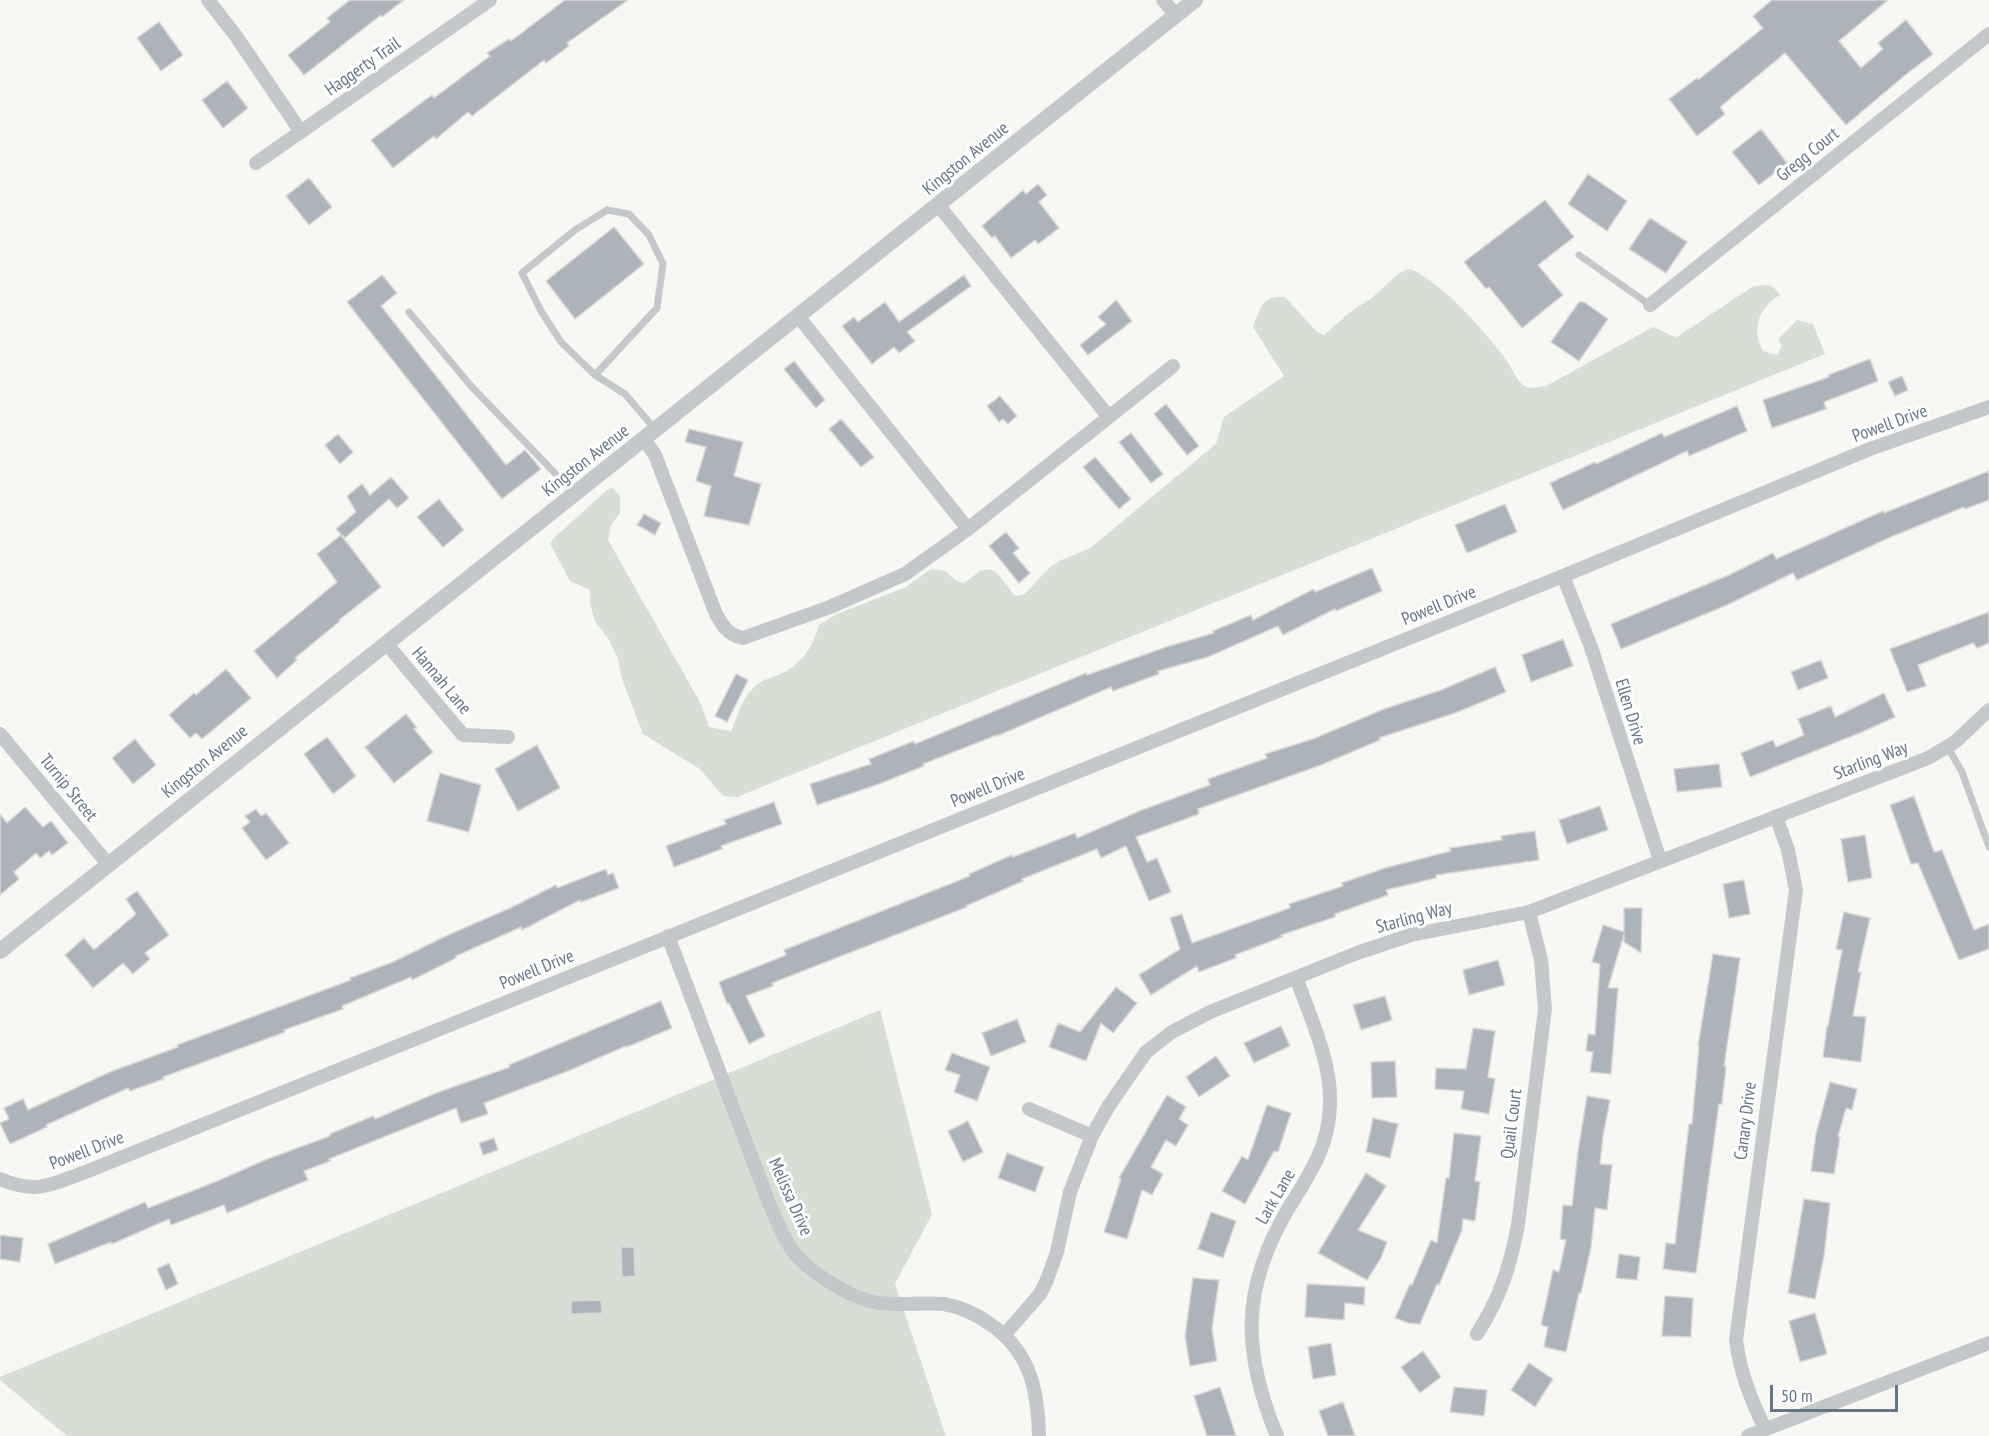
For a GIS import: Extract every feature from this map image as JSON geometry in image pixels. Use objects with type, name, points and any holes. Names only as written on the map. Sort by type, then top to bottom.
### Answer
[{"type":"street","points":[[208,0],[236,36],[301,132]]},
{"type":"street","name":"Haggerty Trail","points":[[256,163],[490,0]]},
{"type":"street","points":[[1163,0],[1176,15]]},
{"type":"street","name":"Kingston Avenue","points":[[0,951],[1195,0]]},
{"type":"street","name":"Gregg Court","points":[[1650,305],[1989,34]]},
{"type":"street","points":[[939,206],[1108,417]]},
{"type":"street","points":[[798,316],[968,529]]},
{"type":"street","points":[[650,435],[655,455],[716,614],[724,628],[733,636],[743,638],[867,592],[905,574],[968,529],[1173,366]]},
{"type":"street","name":"Powell Drive","points":[[0,1179],[15,1186],[40,1188],[88,1171],[1563,576],[1870,449],[1989,407]]},
{"type":"street","name":"Ellen Drive","points":[[1563,576],[1591,647],[1660,860]]},
{"type":"street","name":"Hannah Lane","points":[[386,643],[463,735],[508,737]]},
{"type":"street","name":"Starling Way","points":[[1005,1334],[1040,1294],[1047,1280],[1057,1252],[1070,1192],[1092,1136],[1124,1081],[1146,1052],[1172,1032],[1210,1012],[1357,953],[1411,935],[1529,912],[1928,758],[1947,746],[1989,711]]},
{"type":"street","name":"Turnip Street","points":[[0,734],[108,864]]},
{"type":"street","name":"Canary Drive","points":[[1771,1431],[1746,1388],[1739,1364],[1736,1340],[1796,890],[1788,850],[1776,816]]},
{"type":"street","name":"Quail Court","points":[[1478,1334],[1493,1310],[1511,1258],[1518,1225],[1545,1010],[1541,960],[1529,912]]},
{"type":"street","name":"Melissa Drive","points":[[668,936],[769,1203],[782,1232],[797,1256],[823,1277],[848,1292],[879,1303],[945,1305],[972,1312],[1005,1334],[1021,1353],[1032,1380],[1038,1412],[1038,1436]]},
{"type":"street","name":"Lark Lane","points":[[1276,1436],[1256,1371],[1251,1311],[1257,1278],[1268,1247],[1318,1159],[1327,1130],[1330,1104],[1327,1071],[1296,977]]},
{"type":"street","points":[[1029,1109],[1092,1136]]},
{"type":"street","points":[[1748,1436],[1771,1431],[1989,1343]]},
{"type":"lane","points":[[596,375],[657,308],[663,264],[649,235],[629,214],[607,210],[575,230],[522,273],[561,342],[596,375],[626,394],[650,435]]},
{"type":"lane","points":[[1579,255],[1650,305]]},
{"type":"lane","points":[[409,312],[471,386],[575,494]]},
{"type":"lane","points":[[1947,746],[1962,772],[1989,847]]},
{"type":"shaded area","points":[[1410,269],[1435,284],[1461,308],[1505,358],[1520,382],[1528,387],[1546,386],[1653,327],[1677,337],[1752,287],[1761,285],[1771,286],[1780,295],[1767,305],[1759,319],[1759,343],[1763,351],[1777,355],[1782,346],[1778,339],[1797,320],[1813,324],[1825,354],[737,797],[723,796],[700,769],[643,734],[621,676],[618,658],[609,640],[595,621],[590,604],[590,590],[570,581],[550,544],[608,489],[613,488],[620,497],[620,513],[611,525],[608,540],[701,704],[709,727],[731,731],[748,693],[761,682],[788,670],[799,661],[811,645],[819,625],[837,614],[906,587],[931,569],[946,571],[955,580],[964,583],[980,571],[990,569],[997,573],[1015,596],[1025,594],[1049,568],[1059,561],[1089,549],[1216,444],[1224,417],[1284,376],[1253,327],[1263,304],[1271,298],[1285,297],[1317,332],[1324,335],[1349,313],[1373,297],[1399,273]]},
{"type":"shaded area","points":[[880,1010],[932,1214],[895,1284],[946,1436],[67,1436],[0,1380],[0,1377]]},
{"type":"building","points":[[350,0],[404,0],[382,17],[381,15],[304,75],[288,55],[330,22],[327,18]]},
{"type":"building","points":[[565,0],[628,0],[567,43],[569,46],[546,63],[544,60],[472,116],[468,112],[436,139],[434,136],[393,168],[371,140],[432,95],[434,98],[490,56],[487,53],[509,39],[511,41]]},
{"type":"building","points":[[1772,0],[1888,0],[1839,41],[1861,68],[1883,49],[1878,43],[1906,20],[1933,54],[1846,125],[1785,53],[1720,107],[1725,114],[1697,136],[1669,99],[1697,78],[1698,80],[1763,28],[1753,16]]},
{"type":"building","points":[[159,22],[183,55],[161,71],[137,38]]},
{"type":"building","points":[[227,81],[248,108],[223,128],[202,100]]},
{"type":"building","points":[[1761,129],[1787,163],[1759,185],[1732,152]]},
{"type":"building","points":[[1588,174],[1627,201],[1607,231],[1568,204]]},
{"type":"building","points":[[309,178],[332,207],[309,225],[286,196]]},
{"type":"building","points":[[1038,184],[1047,195],[1039,202],[1059,228],[1038,244],[1035,240],[1011,258],[995,236],[992,238],[982,226],[1023,190],[1026,194]]},
{"type":"building","points":[[1545,200],[1574,237],[1538,265],[1563,295],[1522,328],[1489,287],[1486,289],[1464,262]]},
{"type":"building","points":[[1650,218],[1687,242],[1666,273],[1629,249]]},
{"type":"building","points":[[614,227],[644,264],[575,319],[546,281]]},
{"type":"building","points":[[382,275],[397,293],[381,306],[506,465],[525,450],[541,469],[502,499],[347,302]]},
{"type":"building","points":[[964,275],[971,286],[907,332],[915,341],[899,353],[894,347],[872,364],[842,326],[854,317],[858,322],[885,302],[899,322]]},
{"type":"building","points":[[1116,300],[1132,321],[1088,355],[1080,345],[1106,324],[1098,317]]},
{"type":"building","points":[[1579,302],[1584,302],[1608,319],[1579,361],[1551,342]]},
{"type":"building","points":[[1870,359],[1878,381],[1824,402],[1826,409],[1772,428],[1763,400],[1829,377],[1828,375]]},
{"type":"building","points":[[794,361],[825,400],[816,408],[784,369]]},
{"type":"building","points":[[1902,376],[1908,390],[1895,396],[1888,382]]},
{"type":"building","points":[[1000,396],[1017,416],[1008,424],[1003,419],[999,422],[987,406]]},
{"type":"building","points":[[1166,404],[1199,446],[1187,455],[1154,414]]},
{"type":"building","points":[[1737,406],[1747,431],[1689,456],[1687,451],[1563,510],[1550,483],[1662,433],[1664,437]]},
{"type":"building","points":[[841,419],[874,457],[861,467],[829,429]]},
{"type":"building","points":[[689,429],[743,442],[734,476],[761,484],[749,525],[704,516],[711,486],[696,481],[706,447],[685,442]]},
{"type":"building","points":[[1131,433],[1163,474],[1151,483],[1119,442]]},
{"type":"building","points":[[338,434],[353,452],[340,464],[325,445]]},
{"type":"building","points":[[1095,457],[1131,499],[1119,509],[1083,467]]},
{"type":"building","points":[[1989,471],[1989,500],[1965,509],[1964,507],[1893,536],[1797,580],[1793,573],[1727,605],[1621,649],[1611,624],[1729,575],[1773,553],[1776,559],[1883,511],[1884,513]]},
{"type":"building","points":[[391,477],[409,498],[397,508],[389,499],[345,538],[336,529],[356,512],[347,496],[362,484],[370,495]]},
{"type":"building","points":[[439,499],[464,530],[443,547],[417,517]]},
{"type":"building","points":[[1505,504],[1517,532],[1467,553],[1455,525]]},
{"type":"building","points":[[644,514],[661,523],[655,535],[637,525]]},
{"type":"building","points":[[1006,532],[1019,548],[1013,553],[1030,573],[1019,583],[989,546]]},
{"type":"building","points":[[341,535],[381,587],[295,658],[297,660],[277,678],[254,651],[337,582],[317,554]]},
{"type":"building","points":[[1372,568],[1382,591],[1336,611],[1335,609],[1283,635],[1278,626],[1208,657],[1158,671],[1159,674],[1113,691],[1111,687],[997,736],[923,764],[924,766],[817,805],[810,784],[871,764],[869,759],[914,741],[915,744],[1086,673],[1087,675],[1214,633],[1213,631],[1251,615],[1253,620],[1314,589],[1315,592]]},
{"type":"building","points":[[1989,612],[1989,643],[1977,648],[1973,643],[1918,665],[1926,686],[1907,692],[1890,649]]},
{"type":"building","points":[[1563,639],[1573,666],[1531,682],[1522,655]]},
{"type":"building","points":[[1821,660],[1828,678],[1798,690],[1791,672]]},
{"type":"building","points":[[1495,667],[1506,692],[1455,713],[1379,738],[1380,740],[1321,765],[1198,809],[1199,814],[1136,837],[1147,862],[1157,858],[1171,892],[1149,901],[1126,846],[1101,858],[1097,849],[1022,879],[1023,881],[967,907],[772,983],[773,986],[746,996],[765,1036],[749,1044],[729,1003],[727,1004],[719,982],[786,955],[784,950],[970,876],[969,874],[1012,855],[1013,857],[1075,833],[1077,838],[1142,810],[1210,785],[1208,779],[1267,758],[1265,754],[1313,739]]},
{"type":"building","points":[[226,669],[251,698],[202,739],[196,733],[190,738],[169,715]]},
{"type":"building","points":[[736,674],[748,680],[727,722],[715,716]]},
{"type":"building","points":[[1884,693],[1895,717],[1750,777],[1741,753],[1773,740],[1776,747],[1804,735],[1798,719],[1831,706],[1835,717]]},
{"type":"building","points":[[406,714],[417,728],[414,729],[433,752],[394,783],[365,747]]},
{"type":"building","points":[[327,737],[356,776],[333,794],[304,754]]},
{"type":"building","points":[[135,739],[156,765],[133,784],[112,758]]},
{"type":"building","points":[[537,745],[560,788],[518,811],[495,769]]},
{"type":"building","points":[[1719,764],[1722,787],[1677,792],[1674,769]]},
{"type":"building","points":[[440,773],[481,785],[469,832],[427,821]]},
{"type":"building","points":[[1914,796],[1934,852],[1942,850],[1974,930],[1989,924],[1989,949],[1959,960],[1918,863],[1911,864],[1890,805]]},
{"type":"building","points":[[774,802],[782,824],[721,846],[722,849],[674,867],[666,846],[726,824],[724,820]]},
{"type":"building","points":[[1600,806],[1608,830],[1567,844],[1559,820]]},
{"type":"building","points":[[25,807],[43,827],[51,821],[68,843],[52,855],[49,851],[40,858],[36,853],[14,872],[19,879],[0,895],[0,814],[7,823]]},
{"type":"building","points":[[256,809],[261,816],[266,813],[289,843],[266,860],[242,828],[250,822],[245,816]]},
{"type":"building","points":[[1535,831],[1539,860],[1436,875],[1436,878],[1386,890],[1388,895],[1335,914],[1335,917],[1281,935],[1282,937],[1235,955],[1236,958],[1199,972],[1197,966],[1151,995],[1139,975],[1180,949],[1170,918],[1182,914],[1192,943],[1290,908],[1289,904],[1343,886],[1342,883],[1385,868],[1451,851],[1450,848],[1502,840],[1501,836]]},
{"type":"building","points":[[1865,835],[1872,878],[1848,882],[1841,839]]},
{"type":"building","points":[[606,869],[608,875],[613,873],[619,888],[581,902],[580,900],[522,930],[521,927],[456,956],[412,980],[411,977],[342,1006],[343,1009],[163,1077],[164,1079],[130,1091],[128,1088],[10,1144],[0,1123],[9,1119],[4,1108],[23,1099],[28,1110],[110,1072],[178,1047],[177,1045],[351,980],[350,978],[393,962],[556,885],[557,888]]},
{"type":"building","points":[[1744,880],[1750,914],[1729,918],[1723,884]]},
{"type":"building","points":[[137,891],[169,935],[145,953],[150,959],[133,974],[123,963],[93,988],[65,955],[84,938],[94,950],[136,914],[126,899]]},
{"type":"building","points":[[1624,908],[1642,908],[1641,953],[1624,942],[1624,934],[1608,988],[1618,988],[1611,1074],[1590,1072],[1593,1052],[1586,1051],[1588,1034],[1595,1035],[1600,964],[1592,962],[1603,925],[1624,932]]},
{"type":"building","points":[[1844,912],[1870,918],[1858,972],[1861,972],[1853,1016],[1866,1017],[1861,1062],[1823,1057],[1842,950],[1836,949]]},
{"type":"building","points":[[1713,954],[1740,958],[1724,1066],[1726,1066],[1722,1104],[1719,1104],[1696,1273],[1663,1269],[1666,1243],[1675,1244],[1689,1124],[1692,1124],[1698,1046]]},
{"type":"building","points":[[1498,960],[1505,985],[1469,995],[1463,970]]},
{"type":"building","points":[[1116,987],[1137,1003],[1113,1033],[1101,1023],[1086,1061],[1049,1047],[1058,1023],[1080,1032]]},
{"type":"building","points":[[1385,996],[1392,1020],[1361,1030],[1353,1005]]},
{"type":"building","points":[[661,1001],[672,1028],[484,1103],[488,1114],[461,1123],[456,1108],[329,1159],[330,1161],[304,1171],[308,1180],[227,1213],[224,1205],[171,1225],[169,1219],[112,1244],[111,1242],[55,1264],[48,1244],[145,1202],[148,1208],[330,1136],[330,1134],[373,1116],[375,1119],[436,1093],[510,1067],[509,1065]]},
{"type":"building","points":[[1017,1019],[1026,1042],[991,1056],[982,1033]]},
{"type":"building","points":[[1281,1026],[1290,1046],[1254,1063],[1244,1043]]},
{"type":"building","points":[[1473,1028],[1495,1031],[1488,1077],[1495,1079],[1489,1114],[1461,1109],[1464,1091],[1435,1089],[1436,1068],[1466,1069]]},
{"type":"building","points":[[952,1053],[990,1067],[977,1101],[954,1092],[960,1075],[945,1070]]},
{"type":"building","points":[[1216,1056],[1230,1076],[1199,1097],[1186,1077]]},
{"type":"building","points":[[1395,1061],[1397,1097],[1372,1098],[1371,1062]]},
{"type":"building","points":[[1830,1082],[1857,1089],[1852,1110],[1846,1108],[1838,1137],[1840,1137],[1834,1174],[1811,1171],[1816,1134]]},
{"type":"building","points":[[1167,1095],[1186,1107],[1179,1119],[1188,1125],[1176,1146],[1166,1140],[1151,1167],[1163,1174],[1152,1195],[1142,1190],[1127,1239],[1104,1232],[1121,1179],[1119,1178]]},
{"type":"building","points":[[1587,1096],[1610,1100],[1600,1164],[1612,1165],[1607,1210],[1595,1208],[1591,1247],[1566,1352],[1544,1347],[1548,1327],[1541,1325],[1553,1270],[1559,1272],[1566,1240],[1560,1239],[1563,1205],[1572,1206]]},
{"type":"building","points":[[1267,1105],[1291,1113],[1278,1152],[1274,1151],[1245,1204],[1222,1191],[1242,1156],[1248,1160]]},
{"type":"building","points":[[1373,1118],[1398,1124],[1390,1158],[1366,1152]]},
{"type":"building","points":[[968,1121],[983,1152],[963,1162],[948,1131]]},
{"type":"building","points":[[1454,1133],[1481,1136],[1475,1181],[1480,1182],[1475,1221],[1463,1219],[1462,1230],[1420,1324],[1408,1323],[1395,1318],[1431,1240],[1437,1243],[1446,1178],[1449,1178]]},
{"type":"building","points":[[494,1138],[498,1150],[483,1155],[479,1143]]},
{"type":"building","points":[[1007,1153],[1044,1167],[1035,1192],[998,1178]]},
{"type":"building","points":[[1366,1173],[1386,1186],[1358,1230],[1387,1242],[1381,1258],[1367,1280],[1318,1253]]},
{"type":"building","points":[[1804,1199],[1830,1203],[1824,1256],[1815,1299],[1788,1293]]},
{"type":"building","points":[[1211,1212],[1236,1221],[1223,1258],[1198,1249]]},
{"type":"building","points":[[0,1235],[23,1238],[20,1262],[0,1259]]},
{"type":"building","points":[[621,1247],[634,1247],[635,1276],[622,1277]]},
{"type":"building","points":[[1619,1254],[1640,1257],[1637,1280],[1616,1278]]},
{"type":"building","points":[[169,1263],[178,1284],[166,1290],[157,1269]]},
{"type":"building","points":[[1193,1278],[1219,1280],[1212,1329],[1217,1361],[1190,1366],[1185,1336]]},
{"type":"building","points":[[1307,1284],[1365,1287],[1364,1305],[1345,1303],[1344,1320],[1305,1317]]},
{"type":"building","points":[[1665,1296],[1693,1298],[1691,1337],[1662,1336]]},
{"type":"building","points":[[601,1300],[602,1313],[571,1314],[571,1301]]},
{"type":"building","points":[[1815,1313],[1827,1354],[1800,1362],[1789,1321]]},
{"type":"building","points":[[1331,1343],[1336,1375],[1313,1379],[1308,1347]]},
{"type":"building","points":[[1423,1351],[1441,1377],[1420,1393],[1401,1367]]},
{"type":"building","points":[[1529,1363],[1553,1379],[1535,1407],[1511,1390]]},
{"type":"building","points":[[1220,1387],[1236,1436],[1207,1436],[1194,1396]]},
{"type":"building","points":[[1454,1387],[1487,1390],[1484,1416],[1450,1412]]},
{"type":"building","points":[[1343,1402],[1355,1436],[1328,1436],[1319,1411]]}]
